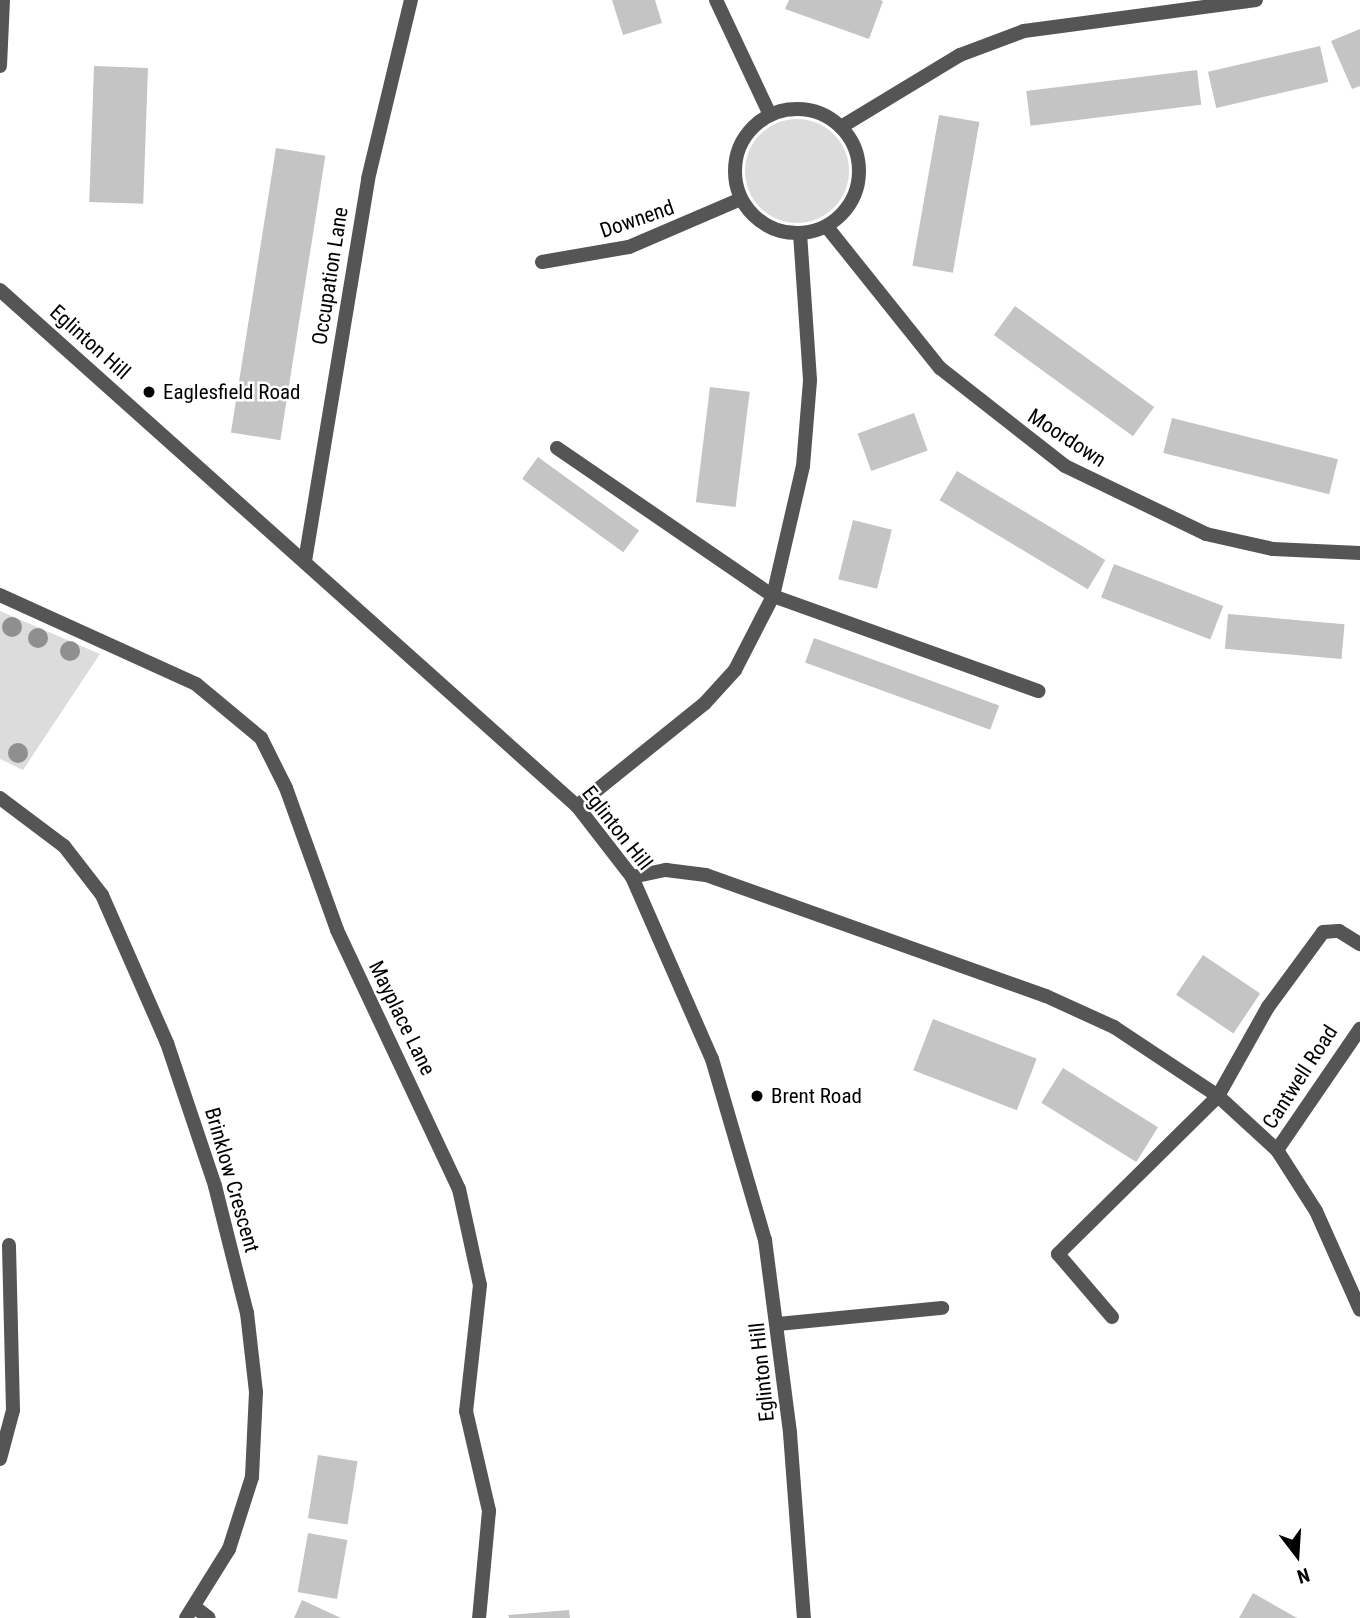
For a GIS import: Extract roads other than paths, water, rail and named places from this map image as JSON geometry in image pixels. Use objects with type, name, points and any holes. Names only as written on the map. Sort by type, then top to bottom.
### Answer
[{"type":"street","points":[[0,66],[4,0]]},
{"type":"street","name":"Occupation Lane","points":[[304,561],[368,179],[411,0]]},
{"type":"street","points":[[716,0],[769,115]]},
{"type":"street","points":[[841,127],[960,55],[1024,31],[1256,0]]},
{"type":"street","points":[[807,110],[841,127],[856,152],[859,180],[842,215],[827,227],[800,234],[755,218],[741,199],[737,151],[769,115],[807,110]]},
{"type":"street","name":"Downend","points":[[542,262],[629,247],[741,199]]},
{"type":"street","name":"Moordown","points":[[827,227],[940,368],[1065,466],[1206,534],[1273,549],[1360,553]]},
{"type":"street","points":[[578,806],[705,703],[735,670],[774,596],[803,466],[810,380],[800,234]]},
{"type":"street","name":"Eglinton Hill","points":[[0,290],[578,806],[632,877],[712,1059],[765,1240],[778,1324],[804,1618]]},
{"type":"street","points":[[558,448],[774,596],[1039,691]]},
{"type":"street","name":"Mayplace Lane","points":[[0,596],[196,684],[261,738],[286,788],[337,930],[459,1189],[480,1285],[466,1410],[489,1511],[479,1618]]},
{"type":"street","name":"Brinklow Crescent","points":[[0,799],[64,846],[102,895],[167,1043],[215,1186],[247,1313],[256,1392],[252,1478],[229,1549],[191,1613]]},
{"type":"street","points":[[632,877],[666,870],[706,875],[1045,996],[1114,1027],[1218,1096],[1277,1150],[1321,1222],[1360,1310]]},
{"type":"street","points":[[1112,1317],[1058,1254],[1218,1096],[1268,1007],[1323,932],[1339,931],[1360,944]]},
{"type":"street","name":"Cantwell Road","points":[[1277,1150],[1360,1029]]},
{"type":"street","points":[[0,1459],[13,1410],[9,1245]]},
{"type":"street","points":[[778,1324],[942,1308]]},
{"type":"street","points":[[191,1613],[209,1618]]},
{"type":"place","name":"Eaglesfield Road","points":[[149,392]]},
{"type":"place","name":"Brent Road","points":[[757,1096]]}]
